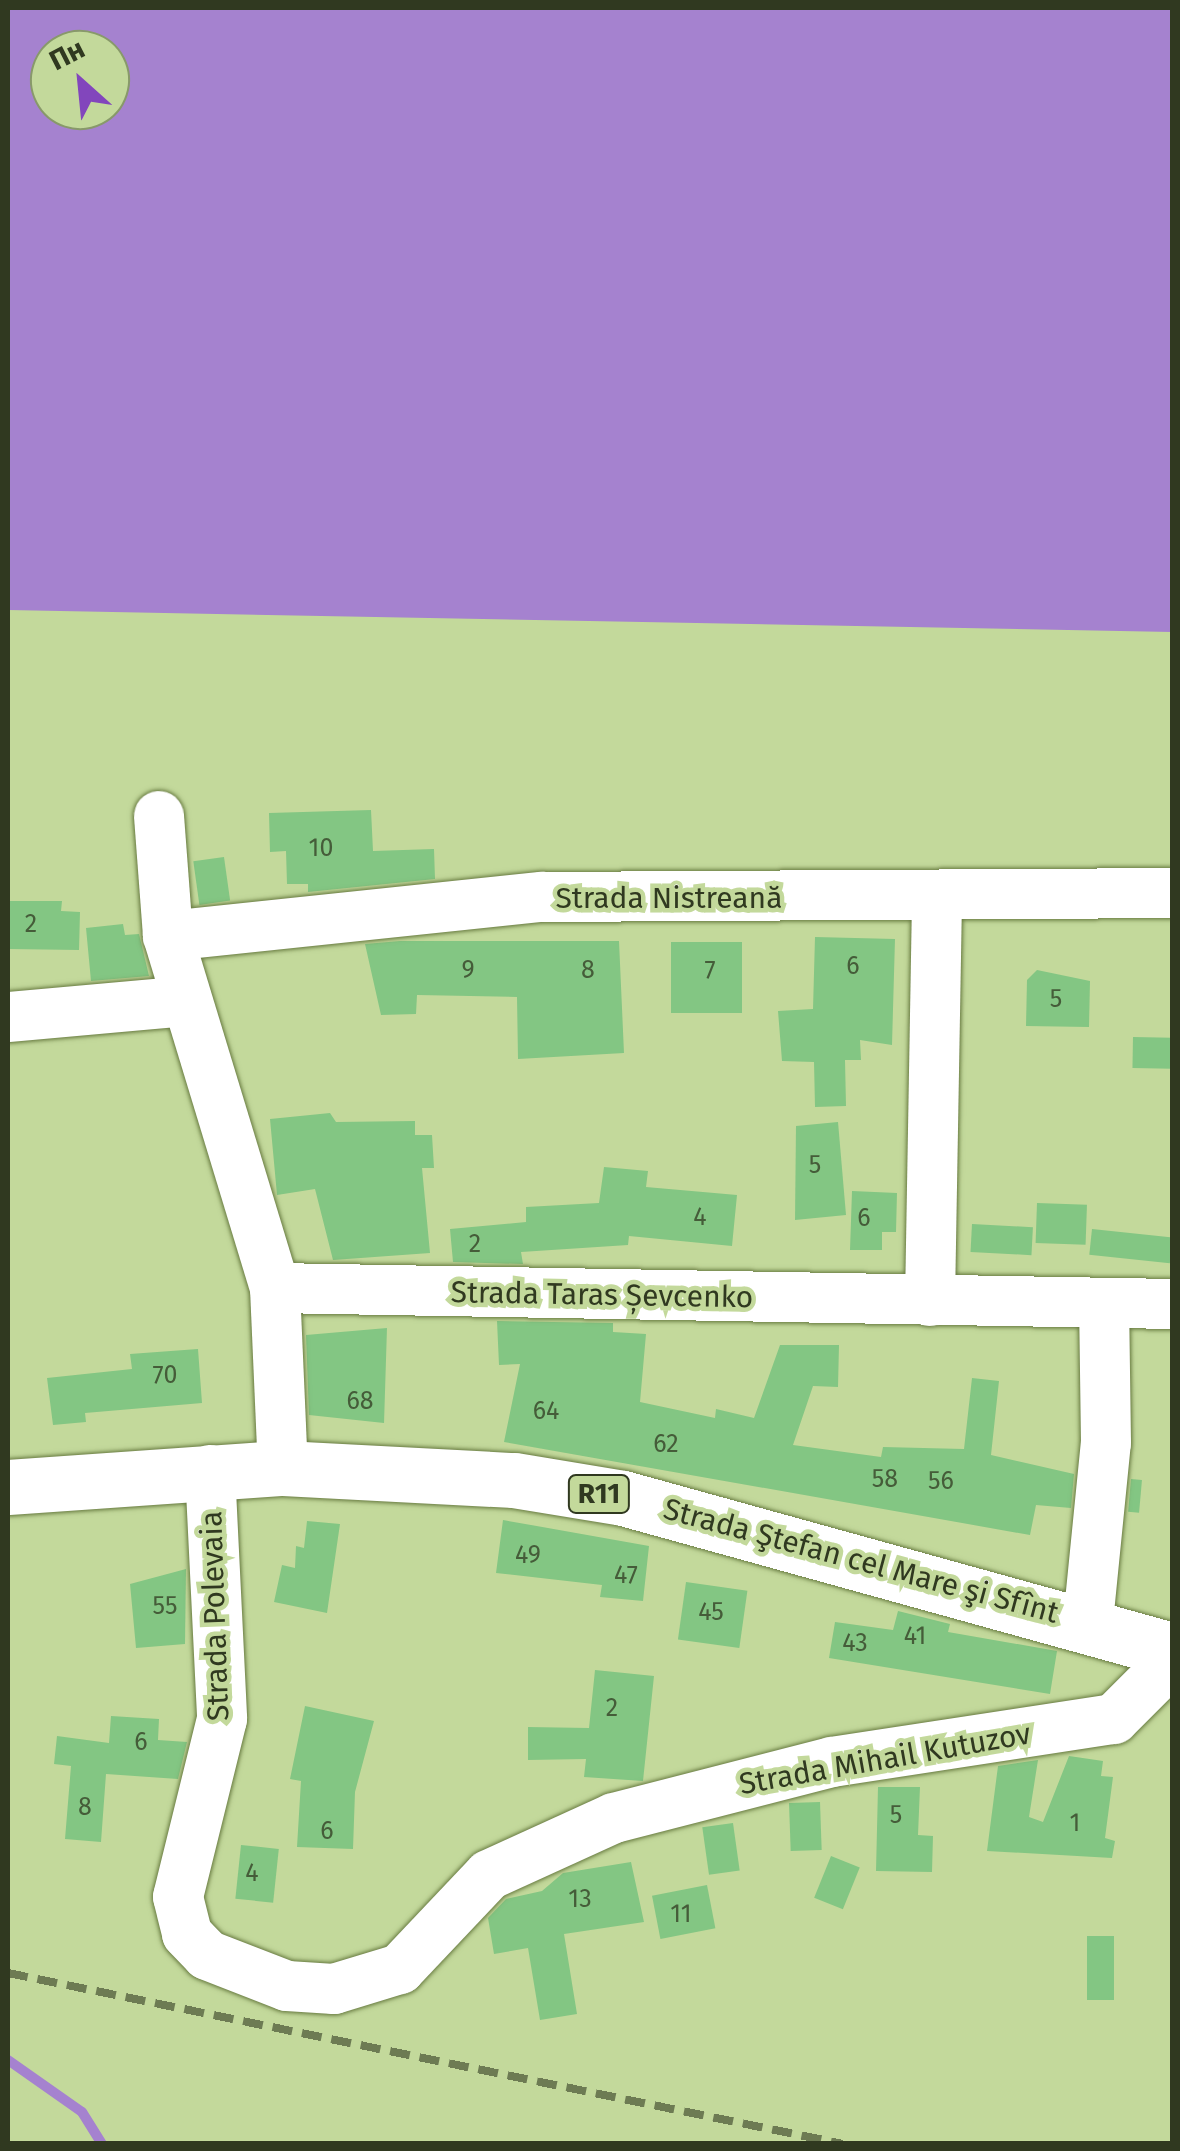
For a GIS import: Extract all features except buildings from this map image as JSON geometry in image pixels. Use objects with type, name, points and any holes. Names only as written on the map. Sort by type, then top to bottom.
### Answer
[{"type":"main road","name":"Strada Ştefan cel Mare şi Sfînt","points":[[8,1487],[210,1470],[283,1468],[514,1480],[623,1498],[1088,1622],[1172,1650]]},
{"type":"street","points":[[159,816],[168,936],[274,1288],[283,1468]]},
{"type":"street","name":"Strada Nistreană","points":[[168,936],[461,901],[936,899],[1172,893]]},
{"type":"street","points":[[930,1301],[936,899]]},
{"type":"street","points":[[8,1017],[186,1001]]},
{"type":"street","name":"Strada Taras Șevcenko","points":[[274,1288],[1172,1304]]},
{"type":"street","points":[[1088,1622],[1106,1443],[1104,1304]]},
{"type":"street","name":"Strada Polevaia","points":[[210,1470],[222,1719],[179,1869],[187,1934],[254,1978],[334,1989]]},
{"type":"street","name":"Strada Mihail Kutuzov","points":[[334,1989],[420,1957],[489,1875],[614,1818],[832,1762],[1114,1719],[1172,1661]]},
{"type":"shaded area","points":[[8,8],[1172,8],[1172,632],[8,610]]},
{"type":"waterway","points":[[8,2060],[82,2112],[102,2144]]},
{"type":"railway","points":[[8,1973],[843,2144]]}]
